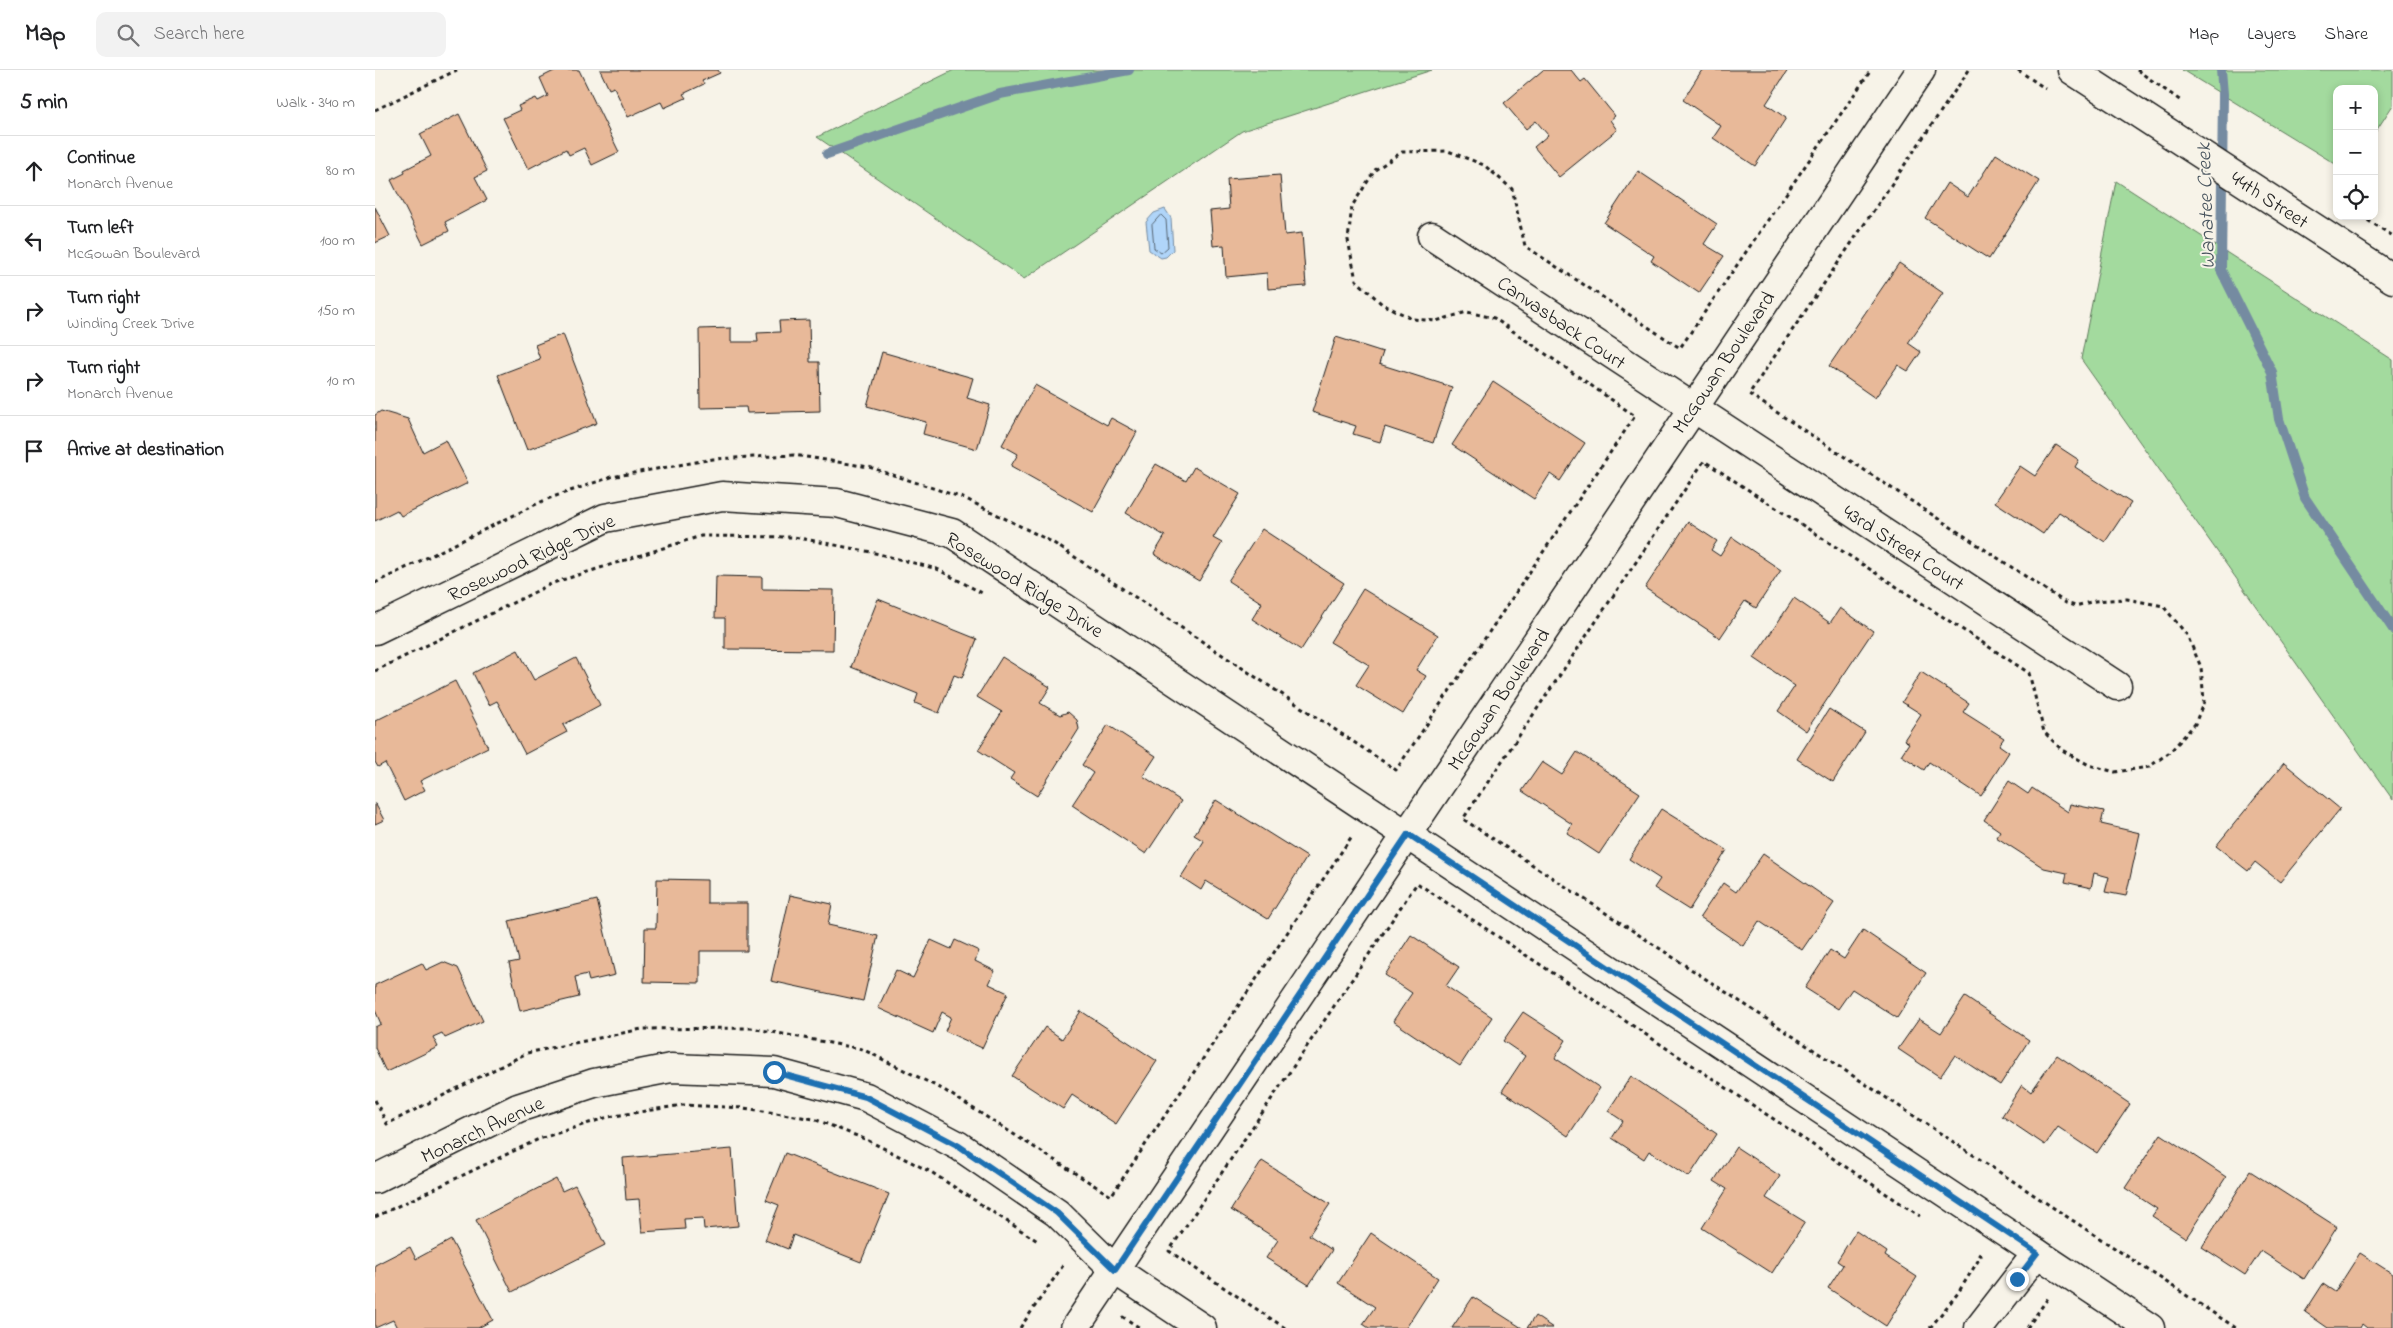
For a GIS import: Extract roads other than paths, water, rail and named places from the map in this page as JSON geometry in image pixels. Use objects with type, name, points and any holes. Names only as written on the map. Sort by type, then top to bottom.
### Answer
[{"type":"street","name":"McGowan Boulevard","points":[[1075,1328],[1921,70]]},
{"type":"street","name":"44th Street","points":[[2072,70],[2393,279]]},
{"type":"street","name":"Canvasback Court","points":[[1432,236],[1692,409]]},
{"type":"street","name":"43rd Street Court","points":[[1692,409],[2117,686]]},
{"type":"street","name":"Rosewood Ridge Drive","points":[[375,630],[605,518],[721,496],[837,503],[952,533],[2150,1328]]},
{"type":"street","name":"Monarch Avenue","points":[[375,1179],[519,1108],[594,1083],[671,1068],[774,1072],[866,1097],[959,1146],[1057,1213],[1115,1270],[1202,1328]]},
{"type":"street","points":[[1979,1328],[2037,1253]]},
{"type":"water","points":[[1165,209],[1171,218],[1173,250],[1166,257],[1161,258],[1149,250],[1146,222],[1154,213]]},
{"type":"waterway","points":[[827,154],[1000,94],[1129,70]]},
{"type":"waterway","name":"Wanatee Creek","points":[[2221,70],[2223,94],[2221,270],[2272,372],[2279,419],[2305,498],[2393,629]]}]
